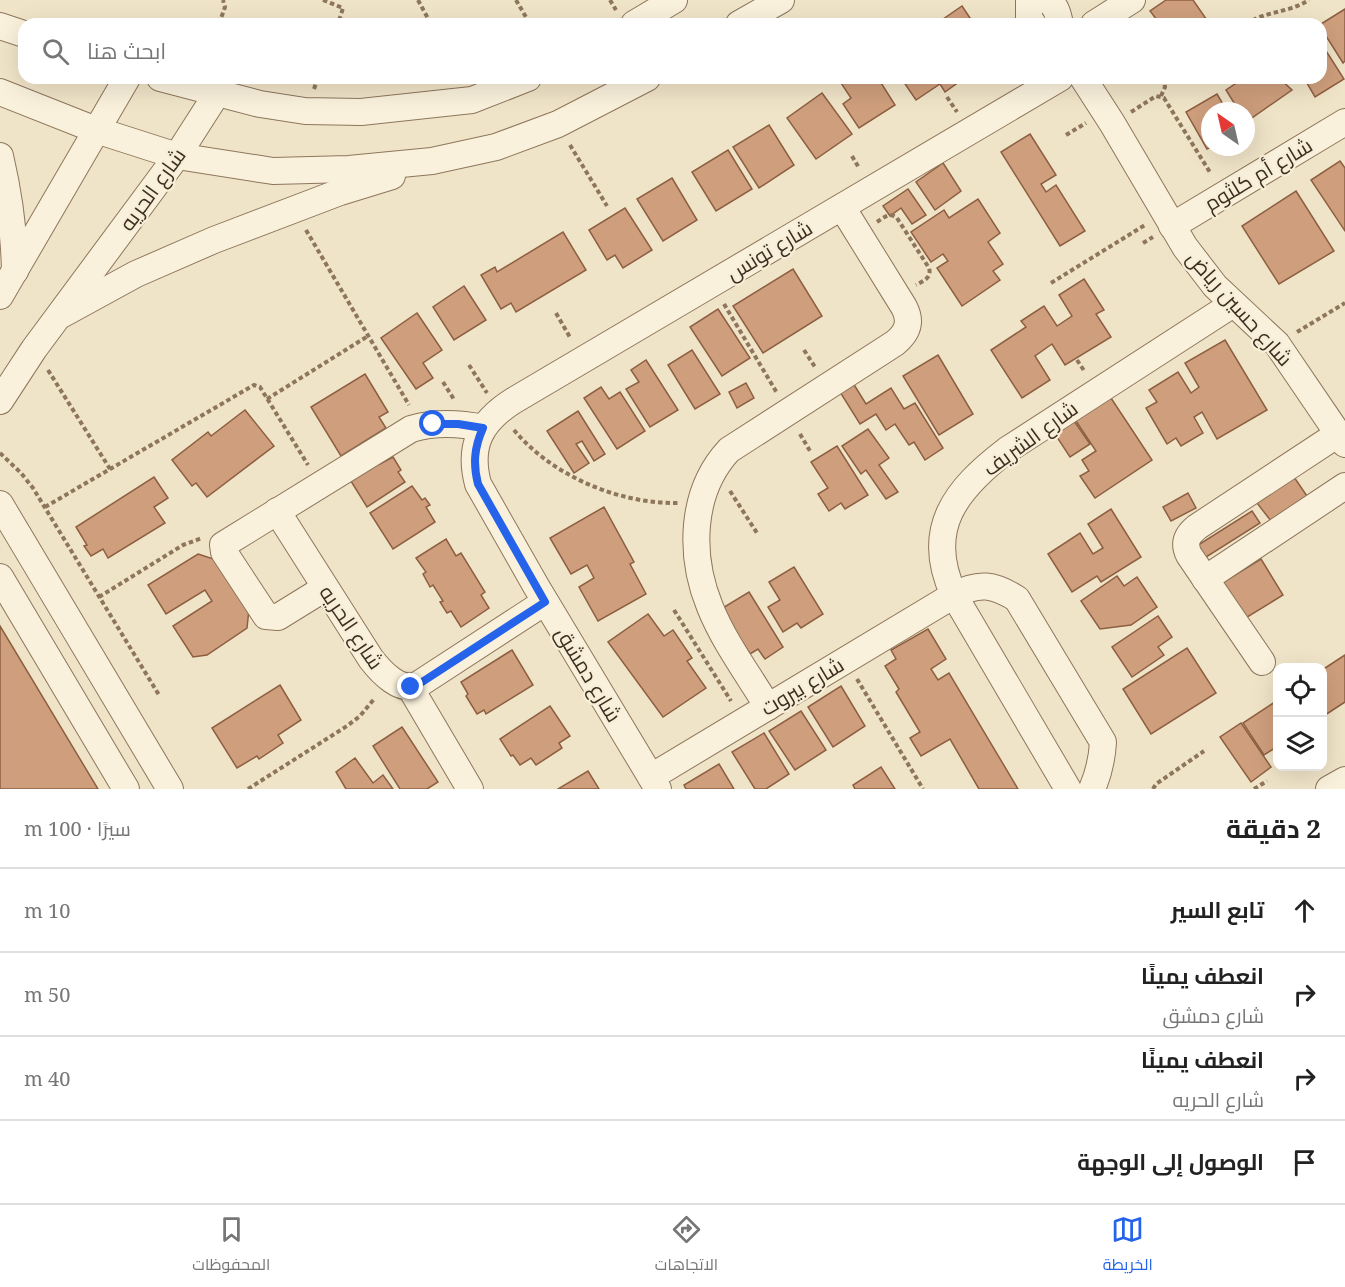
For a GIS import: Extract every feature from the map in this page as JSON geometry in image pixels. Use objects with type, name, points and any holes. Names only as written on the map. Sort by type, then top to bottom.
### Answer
[{"type":"street","points":[[644,18],[674,0]]},
{"type":"street","points":[[750,18],[781,0]]},
{"type":"street","points":[[1029,0],[1029,18]]},
{"type":"street","points":[[1047,0],[1052,3],[1059,18]]},
{"type":"street","points":[[1104,18],[1132,0]]},
{"type":"street","points":[[0,26],[18,32]]},
{"type":"street","points":[[0,296],[123,84]]},
{"type":"street","points":[[185,84],[260,104],[305,111],[361,112],[472,100],[513,84]]},
{"type":"street","points":[[61,315],[136,274],[293,209],[432,161],[496,147],[558,124],[635,84]]},
{"type":"street","name":"شارع تونس","points":[[490,419],[711,284],[1050,84]]},
{"type":"street","name":"شارع حسين رياض","points":[[1087,84],[1168,220],[1199,267],[1233,304],[1277,344],[1342,439]]},
{"type":"street","points":[[0,92],[96,130],[177,156],[273,171],[349,169],[432,161]]},
{"type":"street","name":"شارع الحريه","points":[[0,401],[34,349],[177,156],[218,92]]},
{"type":"street","name":"شارع أم كلثوم","points":[[1168,220],[1224,195],[1345,122]]},
{"type":"street","points":[[0,156],[14,232],[15,273]]},
{"type":"street","points":[[768,707],[720,626],[704,588],[697,548],[700,502],[715,466],[729,450],[902,337],[909,322],[908,314],[842,207]]},
{"type":"street","name":"شارع الشريف","points":[[1068,789],[945,576],[942,534],[948,513],[959,494],[974,478],[1025,437],[1233,304]]},
{"type":"street","points":[[326,588],[278,617],[266,616],[224,552],[225,543],[411,429],[490,419]]},
{"type":"street","name":"شارع دمشق","points":[[490,419],[477,441],[474,456],[474,470],[478,484],[545,602],[654,783]]},
{"type":"street","points":[[1262,662],[1205,579],[1186,548],[1186,540],[1190,532],[1342,439]]},
{"type":"street","points":[[1205,579],[1345,486]]},
{"type":"street","points":[[0,504],[170,789]]},
{"type":"street","name":"شارع الحريه","points":[[277,511],[371,659],[387,677],[414,687]]},
{"type":"street","points":[[0,577],[120,779],[146,749]]},
{"type":"street","name":"شارع بيروت","points":[[654,783],[744,721],[954,595],[969,587],[986,586],[1003,590],[1017,599],[1103,742],[1102,760],[1092,789]]},
{"type":"street","points":[[470,789],[414,694],[414,687],[545,602]]},
{"type":"street","points":[[1329,789],[1345,780]]},
{"type":"path","points":[[221,18],[225,7],[223,0]]},
{"type":"path","points":[[323,0],[343,8],[340,18]]},
{"type":"path","points":[[419,0],[428,18]]},
{"type":"path","points":[[516,0],[526,18]]},
{"type":"path","points":[[1258,18],[1266,14],[1291,10],[1309,0]]},
{"type":"path","points":[[1161,96],[1165,84]]},
{"type":"path","points":[[1112,123],[1156,96],[1161,96],[1166,100],[1224,195]]},
{"type":"path","points":[[558,124],[607,206]]},
{"type":"path","points":[[293,209],[422,426]]},
{"type":"path","points":[[859,234],[887,215],[893,215],[929,268],[928,277],[898,297]]},
{"type":"path","points":[[1051,283],[1168,220]]},
{"type":"path","points":[[711,284],[788,411]]},
{"type":"path","points":[[1277,344],[1345,303]]},
{"type":"path","points":[[267,399],[368,336]]},
{"type":"path","points":[[34,349],[110,469]]},
{"type":"path","points":[[470,365],[490,419],[519,436],[544,458],[572,476],[602,489],[634,498],[667,503],[700,502]]},
{"type":"path","points":[[45,507],[252,385],[258,385],[320,484]]},
{"type":"path","points":[[0,453],[21,473],[45,507],[159,695]]},
{"type":"path","points":[[715,466],[757,533]]},
{"type":"path","points":[[99,597],[191,540],[208,538],[225,543]]},
{"type":"path","points":[[674,610],[744,721]]},
{"type":"path","points":[[845,660],[922,789]]},
{"type":"path","points":[[248,789],[360,716],[371,705],[387,677]]},
{"type":"path","points":[[1153,789],[1156,784],[1204,752]]},
{"type":"path","points":[[1254,789],[1267,781]]},
{"type":"building","points":[[1166,0],[1193,0],[1206,18],[1155,18],[1150,11]]},
{"type":"building","points":[[962,6],[970,18],[945,18]]},
{"type":"building","points":[[1345,9],[1345,61],[1343,63],[1327,38],[1327,20]]},
{"type":"building","points":[[1327,52],[1344,79],[1315,97],[1307,84],[1327,84]]},
{"type":"building","points":[[842,84],[882,84],[895,105],[859,128],[843,104],[851,98]]},
{"type":"building","points":[[905,84],[940,84],[916,100]]},
{"type":"building","points":[[940,84],[956,84],[945,92]]},
{"type":"building","points":[[1235,84],[1286,84],[1292,90],[1255,116],[1255,102],[1233,102],[1226,90]]},
{"type":"building","points":[[822,93],[852,134],[816,159],[787,118]]},
{"type":"building","points":[[1217,94],[1222,102],[1203,102]]},
{"type":"building","points":[[1201,103],[1201,138],[1186,112]]},
{"type":"building","points":[[769,125],[794,165],[759,188],[733,147]]},
{"type":"building","points":[[1030,134],[1056,175],[1041,184],[1046,192],[1056,185],[1085,231],[1060,246],[1001,152]]},
{"type":"building","points":[[728,150],[752,189],[716,211],[692,172]]},
{"type":"building","points":[[1340,161],[1345,168],[1345,231],[1311,180]]},
{"type":"building","points":[[943,163],[961,191],[935,210],[916,182]]},
{"type":"building","points":[[672,178],[697,220],[663,241],[637,199]]},
{"type":"building","points":[[908,189],[926,215],[912,224],[901,208],[890,216],[883,206]]},
{"type":"building","points":[[1296,191],[1334,251],[1279,284],[1242,226]]},
{"type":"building","points":[[978,199],[1000,233],[988,242],[1003,264],[993,271],[1000,280],[962,306],[937,268],[948,261],[943,254],[931,262],[911,232],[944,210],[949,218]]},
{"type":"building","points":[[625,208],[652,250],[623,268],[615,255],[607,260],[589,230]]},
{"type":"building","points":[[563,232],[586,270],[516,312],[511,303],[501,309],[481,275],[495,267],[497,272]]},
{"type":"building","points":[[793,269],[822,316],[763,353],[733,306]]},
{"type":"building","points":[[1084,279],[1104,310],[1096,314],[1111,337],[1065,365],[1052,344],[1035,356],[1050,380],[1022,398],[991,350],[1026,327],[1021,321],[1044,306],[1057,326],[1072,316],[1059,295]]},
{"type":"building","points":[[464,286],[486,320],[454,340],[433,307]]},
{"type":"building","points":[[718,309],[750,358],[722,376],[690,327]]},
{"type":"building","points":[[417,313],[442,350],[423,363],[433,378],[416,389],[381,338]]},
{"type":"building","points":[[1225,340],[1267,410],[1217,439],[1202,412],[1194,417],[1203,433],[1181,446],[1176,438],[1167,444],[1146,408],[1157,402],[1149,390],[1178,372],[1191,393],[1199,387],[1185,363]]},
{"type":"building","points":[[692,350],[720,394],[695,409],[668,365]]},
{"type":"building","points":[[938,355],[973,414],[939,435],[903,376]]},
{"type":"building","points":[[646,360],[678,410],[650,427],[626,389],[639,382],[631,370]]},
{"type":"building","points":[[365,374],[388,412],[379,417],[386,428],[341,456],[311,407]]},
{"type":"building","points":[[746,383],[754,398],[737,408],[729,392]]},
{"type":"building","points":[[853,383],[866,404],[891,388],[904,409],[915,403],[943,448],[925,460],[914,442],[909,445],[895,424],[886,430],[876,414],[860,424],[840,392]]},
{"type":"building","points":[[601,387],[609,399],[620,392],[645,431],[617,449],[584,398]]},
{"type":"building","points":[[1105,389],[1152,460],[1095,498],[1080,476],[1089,471],[1082,460],[1096,451],[1070,412]]},
{"type":"building","points":[[245,410],[274,446],[207,497],[196,483],[192,486],[172,460],[208,432],[211,436]]},
{"type":"building","points":[[578,411],[605,454],[594,461],[582,441],[576,444],[589,463],[574,473],[547,431]]},
{"type":"building","points":[[1070,415],[1090,444],[1070,457],[1051,428]]},
{"type":"building","points":[[868,429],[889,458],[879,465],[898,492],[886,499],[866,470],[861,474],[842,446]]},
{"type":"building","points":[[837,446],[868,495],[845,509],[841,503],[829,511],[818,494],[828,488],[811,462]]},
{"type":"building","points":[[393,457],[401,470],[398,472],[405,482],[367,507],[349,478],[377,459],[380,464]]},
{"type":"building","points":[[154,477],[168,498],[154,507],[165,523],[108,558],[103,549],[91,556],[76,527]]},
{"type":"building","points":[[1294,477],[1307,496],[1271,521],[1257,503]]},
{"type":"building","points":[[412,486],[422,500],[425,498],[430,505],[426,507],[435,522],[393,549],[370,513]]},
{"type":"building","points":[[1188,493],[1196,508],[1171,521],[1163,507]]},
{"type":"building","points":[[604,507],[634,562],[630,564],[646,594],[598,621],[579,587],[594,578],[587,565],[571,574],[550,538]]},
{"type":"building","points":[[1111,509],[1141,557],[1101,582],[1097,576],[1072,592],[1048,554],[1080,533],[1093,554],[1103,548],[1088,524]]},
{"type":"building","points":[[1252,511],[1260,523],[1203,559],[1195,547]]},
{"type":"building","points":[[446,539],[456,556],[461,553],[485,592],[481,595],[489,608],[461,627],[451,611],[447,613],[433,585],[430,587],[423,574],[426,572],[416,558]]},
{"type":"building","points":[[198,554],[223,562],[249,609],[247,628],[207,655],[193,657],[173,626],[212,601],[205,590],[166,614],[148,585]]},
{"type":"building","points":[[1261,559],[1283,595],[1244,619],[1222,583]]},
{"type":"building","points":[[794,567],[823,614],[801,628],[797,623],[783,632],[768,607],[780,600],[769,582]]},
{"type":"building","points":[[1117,576],[1124,586],[1137,577],[1157,607],[1131,625],[1100,629],[1081,601]]},
{"type":"building","points":[[749,592],[783,647],[765,659],[758,649],[750,654],[721,609]]},
{"type":"building","points":[[648,614],[664,636],[673,630],[692,658],[687,661],[706,688],[663,717],[608,642]]},
{"type":"building","points":[[1158,616],[1172,637],[1158,647],[1164,655],[1132,677],[1112,647]]},
{"type":"building","points":[[0,626],[98,789],[0,789]]},
{"type":"building","points":[[928,629],[946,659],[931,669],[938,680],[949,673],[1018,789],[979,789],[950,739],[921,756],[910,738],[920,732],[896,692],[899,689],[885,666],[896,659],[891,650]]},
{"type":"building","points":[[1187,648],[1216,693],[1151,734],[1123,689]]},
{"type":"building","points":[[512,650],[533,685],[486,714],[484,710],[477,714],[461,682]]},
{"type":"building","points":[[1345,655],[1345,702],[1327,714],[1327,667]]},
{"type":"building","points":[[280,685],[301,720],[278,735],[283,743],[259,759],[257,756],[237,768],[212,728]]},
{"type":"building","points":[[841,686],[865,726],[833,747],[808,707]]},
{"type":"building","points":[[1273,703],[1273,749],[1264,755],[1243,723]]},
{"type":"building","points":[[550,706],[570,736],[559,743],[562,748],[536,765],[531,758],[520,765],[500,739]]},
{"type":"building","points":[[801,711],[826,750],[795,770],[769,731]]},
{"type":"building","points":[[1241,723],[1271,767],[1251,782],[1220,737]]},
{"type":"building","points":[[402,727],[438,782],[427,789],[400,789],[373,746]]},
{"type":"building","points":[[764,733],[789,774],[766,789],[755,789],[732,752]]},
{"type":"building","points":[[355,758],[373,783],[383,775],[393,789],[346,789],[336,772]]},
{"type":"building","points":[[719,764],[734,789],[686,789],[684,785]]},
{"type":"building","points":[[881,767],[895,789],[855,789],[853,785]]},
{"type":"building","points":[[588,771],[599,789],[558,789]]},
{"type":"route","points":[[411,687],[545,602],[478,484],[474,470],[474,456],[483,428],[458,424],[433,424]]}]
